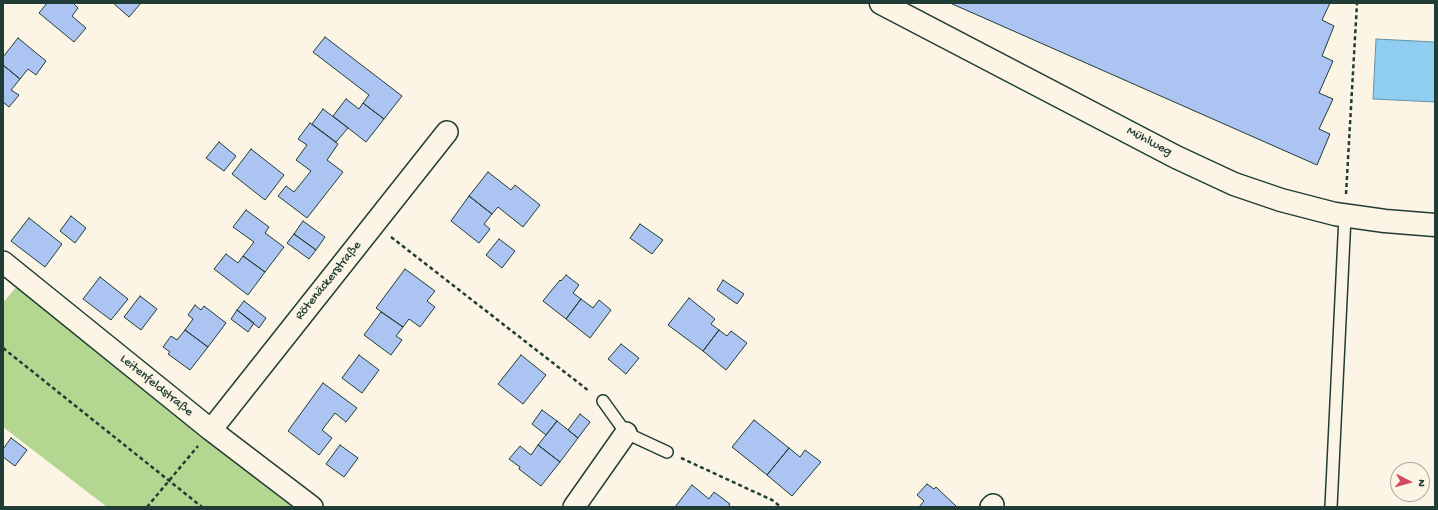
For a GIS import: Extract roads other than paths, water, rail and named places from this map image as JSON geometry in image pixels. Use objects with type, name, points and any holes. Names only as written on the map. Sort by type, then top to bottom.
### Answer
[{"type":"street","name":"Mühlweg","points":[[881,3],[1210,174],[1257,193],[1345,216],[1435,225]]},
{"type":"street","name":"Rötenäckerstraße","points":[[211,430],[375,225],[447,132]]},
{"type":"street","name":"Leitenfeldstraße","points":[[3,262],[211,430],[312,507]]},
{"type":"street","points":[[574,507],[626,433]]},
{"type":"lane","points":[[1331,507],[1345,216]]},
{"type":"lane","points":[[603,401],[626,433],[667,452]]},
{"type":"water","points":[[1376,39],[1435,42],[1435,102],[1373,99]]}]
